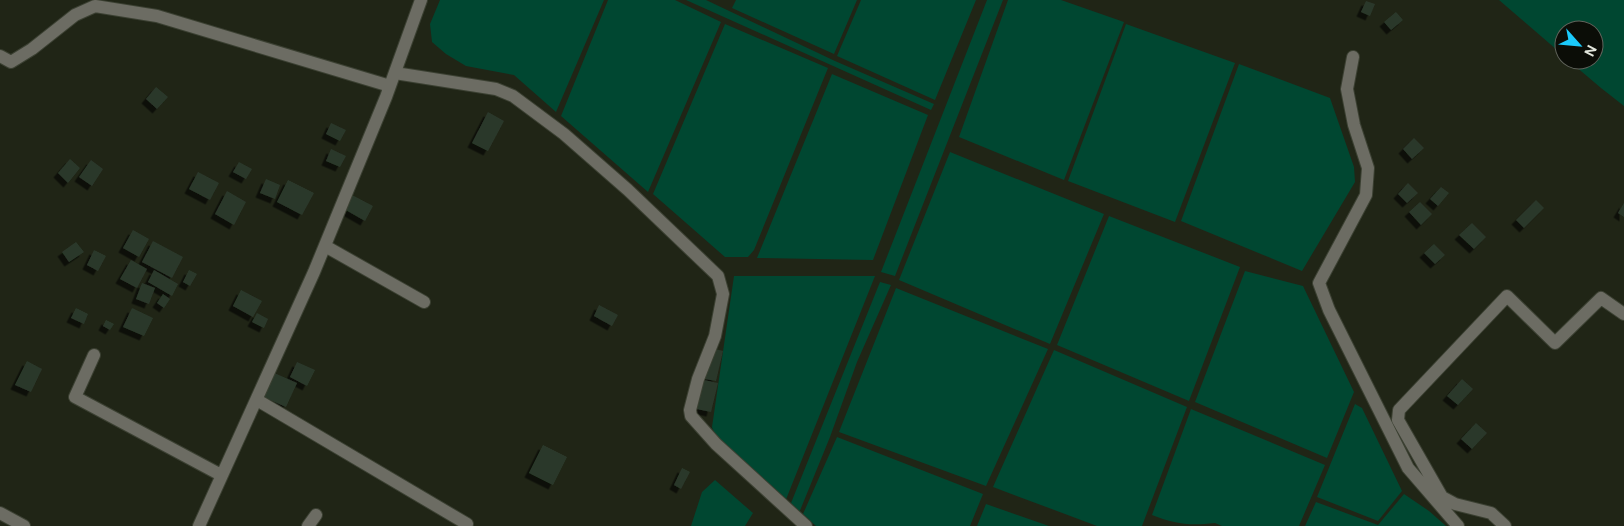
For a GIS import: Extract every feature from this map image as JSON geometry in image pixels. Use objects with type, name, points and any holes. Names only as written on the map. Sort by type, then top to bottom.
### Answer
[{"type":"street","points":[[199,526],[325,246],[390,86],[421,0]]},
{"type":"street","points":[[0,56],[11,62],[32,49],[75,15],[95,6],[156,16],[390,86]]},
{"type":"street","points":[[1353,57],[1347,89],[1354,125],[1368,168],[1366,195],[1319,282],[1329,310],[1408,468],[1458,526]]},
{"type":"street","points":[[395,73],[496,89],[513,96],[571,140],[628,190],[718,276],[724,294],[715,336],[698,379],[690,410],[691,416],[716,444],[806,526]]},
{"type":"street","points":[[325,246],[424,302]]},
{"type":"street","points":[[1506,526],[1491,513],[1455,504],[1442,497],[1398,420],[1399,410],[1507,296],[1555,343],[1601,298],[1624,314]]},
{"type":"street","points":[[94,355],[75,397],[221,475]]},
{"type":"street","points":[[257,400],[467,524]]},
{"type":"street","points":[[0,513],[24,526]]},
{"type":"street","points":[[308,526],[316,515]]},
{"type":"shaded area","points":[[440,0],[604,0],[556,112],[514,75],[466,66],[446,54],[432,42],[430,24]]},
{"type":"shaded area","points":[[608,0],[675,0],[721,22],[648,192],[561,116]]},
{"type":"shaded area","points":[[686,0],[706,0],[835,61],[934,104],[931,110]]},
{"type":"shaded area","points":[[736,0],[857,0],[834,54],[732,8]]},
{"type":"shaded area","points":[[861,0],[976,0],[935,100],[837,56]]},
{"type":"shaded area","points":[[987,0],[1003,0],[895,276],[881,272]]},
{"type":"shaded area","points":[[1008,0],[1061,0],[1124,22],[1064,180],[959,137]]},
{"type":"shaded area","points":[[1499,0],[1624,0],[1624,106],[1580,70],[1604,70],[1604,20],[1554,20],[1554,47]]},
{"type":"shaded area","points":[[725,24],[828,68],[754,250],[748,257],[725,257],[653,194]]},
{"type":"shaded area","points":[[1126,24],[1235,63],[1175,222],[1068,181]]},
{"type":"shaded area","points":[[1239,64],[1330,98],[1354,167],[1355,182],[1302,271],[1181,221]]},
{"type":"shaded area","points":[[832,74],[928,115],[873,260],[757,258]]},
{"type":"shaded area","points":[[950,152],[1104,214],[1050,344],[899,280]]},
{"type":"shaded area","points":[[1109,216],[1240,267],[1189,401],[1057,345]]},
{"type":"shaded area","points":[[1245,271],[1303,286],[1354,392],[1327,458],[1195,402]]},
{"type":"shaded area","points":[[734,276],[875,276],[785,502],[717,440],[712,427]]},
{"type":"shaded area","points":[[880,282],[891,285],[857,362],[830,437],[799,513],[791,503]]},
{"type":"shaded area","points":[[896,288],[1048,349],[986,486],[839,432]]},
{"type":"shaded area","points":[[1054,350],[1187,407],[1142,526],[1097,526],[993,487]]},
{"type":"shaded area","points":[[1355,404],[1362,408],[1402,491],[1378,521],[1317,497]]},
{"type":"shaded area","points":[[1191,409],[1325,465],[1299,526],[1190,524],[1175,522],[1152,515]]},
{"type":"shaded area","points":[[837,437],[983,494],[970,526],[816,526],[803,514]]},
{"type":"shaded area","points":[[715,480],[753,513],[745,526],[691,526],[702,492]]},
{"type":"shaded area","points":[[1404,494],[1429,511],[1446,526],[1305,526],[1316,502],[1378,525]]},
{"type":"shaded area","points":[[986,504],[1049,526],[977,526]]},
{"type":"building","points":[[1366,1],[1375,4],[1370,16],[1361,12]]},
{"type":"building","points":[[1396,12],[1403,20],[1391,30],[1384,22]]},
{"type":"building","points":[[156,87],[168,97],[157,109],[146,99]]},
{"type":"building","points":[[488,112],[504,121],[488,151],[472,143]]},
{"type":"building","points":[[331,123],[346,130],[340,141],[326,134]]},
{"type":"building","points":[[1414,138],[1424,148],[1412,159],[1403,149]]},
{"type":"building","points":[[331,149],[346,156],[340,167],[326,161]]},
{"type":"building","points":[[70,159],[80,168],[68,183],[58,173]]},
{"type":"building","points":[[91,160],[103,169],[92,186],[79,177]]},
{"type":"building","points":[[239,162],[252,169],[246,179],[233,172]]},
{"type":"building","points":[[198,172],[219,183],[210,200],[189,189]]},
{"type":"building","points":[[266,179],[280,185],[275,199],[260,193]]},
{"type":"building","points":[[288,180],[314,193],[302,215],[277,202]]},
{"type":"building","points":[[1408,183],[1418,193],[1407,203],[1398,194]]},
{"type":"building","points":[[1441,187],[1449,193],[1438,206],[1430,199]]},
{"type":"building","points":[[227,191],[246,202],[234,225],[215,214]]},
{"type":"building","points":[[352,195],[373,206],[365,221],[344,209]]},
{"type":"building","points":[[1536,200],[1544,208],[1524,228],[1516,220]]},
{"type":"building","points":[[1420,202],[1432,214],[1421,225],[1409,212]]},
{"type":"building","points":[[1624,203],[1624,217],[1618,213]]},
{"type":"building","points":[[1472,223],[1486,237],[1474,249],[1459,235]]},
{"type":"building","points":[[133,230],[149,239],[139,257],[123,248]]},
{"type":"building","points":[[153,241],[183,257],[172,278],[142,262]]},
{"type":"building","points":[[76,242],[84,252],[69,262],[62,252]]},
{"type":"building","points":[[1434,244],[1445,255],[1435,264],[1424,253]]},
{"type":"building","points":[[94,250],[106,256],[98,271],[87,265]]},
{"type":"building","points":[[131,260],[147,269],[137,288],[120,279]]},
{"type":"building","points":[[154,270],[178,284],[172,296],[148,282]]},
{"type":"building","points":[[189,270],[197,274],[190,286],[183,282]]},
{"type":"building","points":[[142,283],[155,288],[149,304],[136,299]]},
{"type":"building","points":[[241,290],[262,301],[253,317],[233,306]]},
{"type":"building","points":[[163,294],[170,299],[164,308],[157,303]]},
{"type":"building","points":[[599,305],[618,315],[612,326],[594,316]]},
{"type":"building","points":[[76,308],[88,314],[84,324],[71,318]]},
{"type":"building","points":[[132,308],[153,318],[144,336],[123,327]]},
{"type":"building","points":[[257,313],[268,319],[264,328],[252,322]]},
{"type":"building","points":[[106,320],[114,324],[110,330],[103,326]]},
{"type":"building","points":[[711,348],[723,351],[716,381],[705,379]]},
{"type":"building","points":[[27,361],[42,369],[31,392],[15,385]]},
{"type":"building","points":[[297,362],[315,370],[307,386],[290,377]]},
{"type":"building","points":[[272,372],[297,383],[286,407],[261,396]]},
{"type":"building","points":[[699,379],[718,383],[711,412],[692,408]]},
{"type":"building","points":[[1462,379],[1473,389],[1458,405],[1447,396]]},
{"type":"building","points":[[1476,423],[1487,433],[1472,449],[1461,439]]},
{"type":"building","points":[[543,445],[567,457],[553,485],[529,473]]},
{"type":"building","points":[[682,468],[690,472],[681,489],[674,485]]}]
